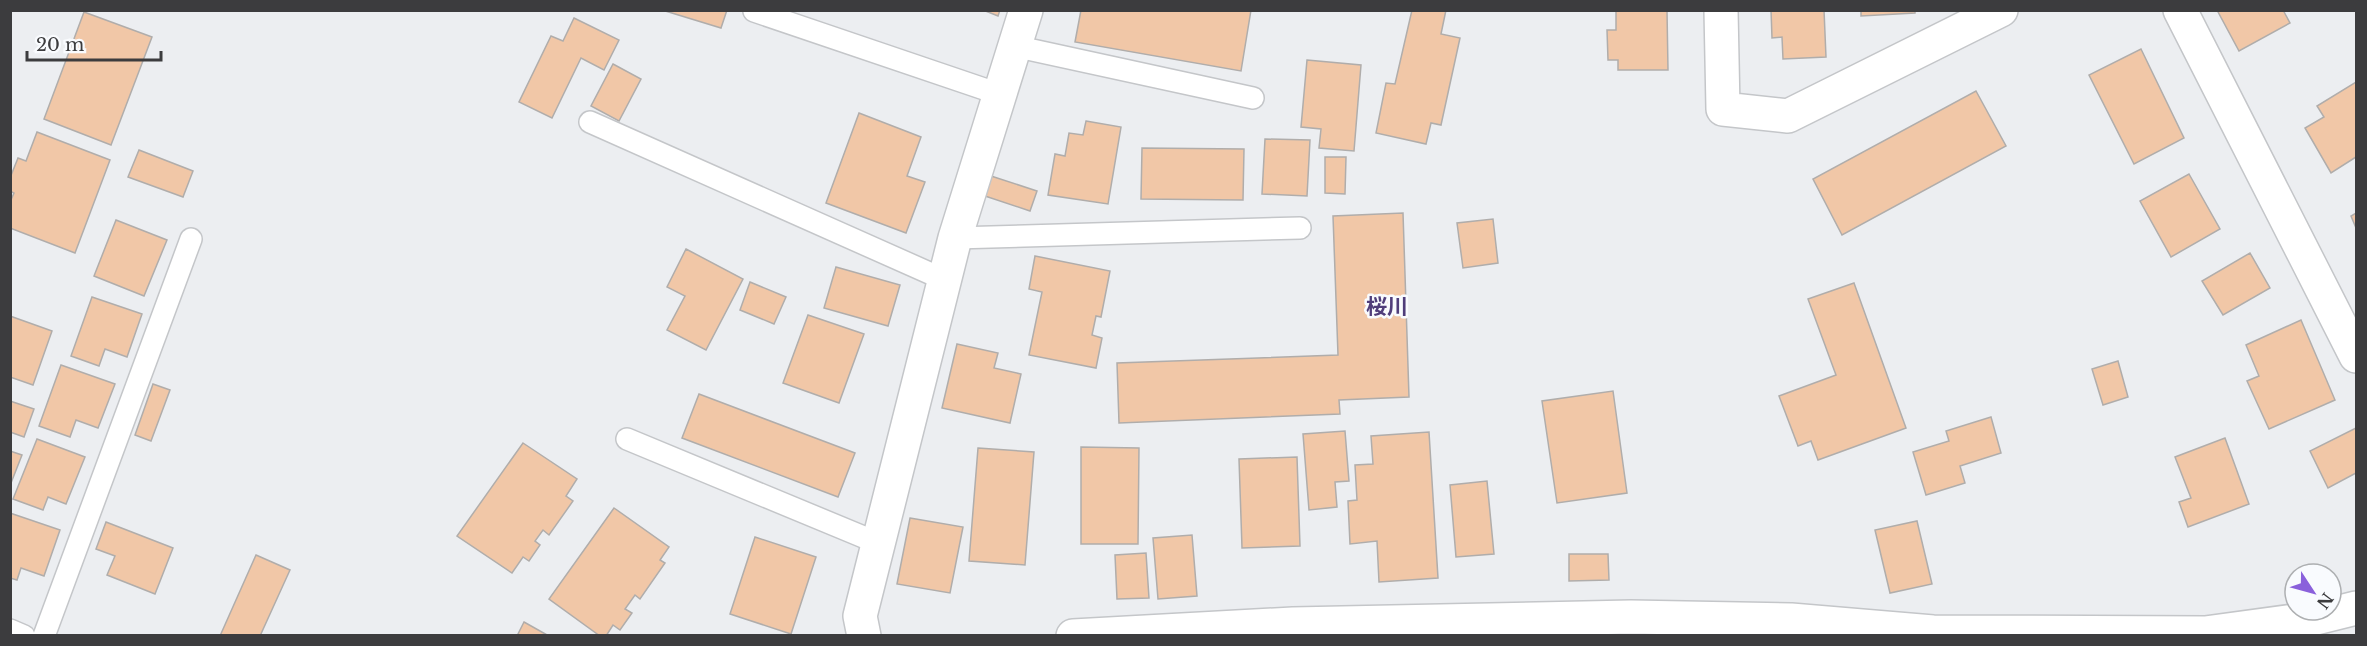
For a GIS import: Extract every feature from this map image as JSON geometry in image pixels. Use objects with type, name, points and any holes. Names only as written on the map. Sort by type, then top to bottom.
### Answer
[{"type":"street","points":[[864,636],[860,616],[955,238],[1026,10]]},
{"type":"street","points":[[1721,10],[1723,109],[1788,116],[2001,10]]},
{"type":"street","points":[[2180,10],[2356,356]]},
{"type":"street","points":[[1074,636],[1293,624],[1451,628],[1631,617],[1791,620],[1983,634],[2205,633],[2316,618],[2356,608]]},
{"type":"lane","points":[[754,11],[999,94]]},
{"type":"lane","points":[[1014,46],[1253,98]]},
{"type":"lane","points":[[590,122],[945,280]]},
{"type":"lane","points":[[955,238],[1300,228]]},
{"type":"lane","points":[[44,636],[191,239]]},
{"type":"lane","points":[[627,439],[878,543]]},
{"type":"lane","points":[[10,630],[24,636]]},
{"type":"building","points":[[662,10],[727,10],[721,28]]},
{"type":"building","points":[[983,10],[1000,10],[998,16]]},
{"type":"building","points":[[1081,10],[1251,10],[1241,71],[1075,42]]},
{"type":"building","points":[[1412,10],[1446,10],[1441,34],[1460,38],[1441,125],[1431,123],[1426,144],[1376,133],[1386,83],[1395,84]]},
{"type":"building","points":[[1616,10],[1667,10],[1668,70],[1618,70],[1618,60],[1608,60],[1607,30],[1616,30]]},
{"type":"building","points":[[1771,10],[1824,10],[1826,57],[1783,59],[1782,37],[1772,38]]},
{"type":"building","points":[[1861,10],[1915,10],[1915,13],[1861,16]]},
{"type":"building","points":[[2217,10],[2283,10],[2290,23],[2239,51]]},
{"type":"building","points":[[84,12],[152,37],[111,145],[44,119]]},
{"type":"building","points":[[574,18],[619,40],[604,70],[581,58],[552,118],[519,102],[551,36],[563,41]]},
{"type":"building","points":[[2141,49],[2184,138],[2134,164],[2089,75]]},
{"type":"building","points":[[1307,60],[1361,65],[1354,151],[1319,148],[1321,129],[1301,127]]},
{"type":"building","points":[[613,64],[641,79],[619,121],[591,106]]},
{"type":"building","points":[[2356,82],[2356,157],[2331,173],[2305,128],[2324,117],[2317,106]]},
{"type":"building","points":[[1976,91],[2006,146],[1842,235],[1813,179]]},
{"type":"building","points":[[859,113],[921,137],[907,176],[925,182],[906,233],[826,203]]},
{"type":"building","points":[[1086,121],[1121,127],[1108,204],[1048,195],[1055,154],[1065,156],[1069,133],[1083,135]]},
{"type":"building","points":[[37,132],[110,160],[75,253],[10,228],[10,202],[14,193],[10,191],[10,178],[18,158],[26,161]]},
{"type":"building","points":[[1265,139],[1310,140],[1307,196],[1262,194]]},
{"type":"building","points":[[1142,148],[1244,149],[1243,200],[1141,199]]},
{"type":"building","points":[[139,150],[193,171],[183,197],[128,177]]},
{"type":"building","points":[[1325,157],[1346,157],[1345,194],[1325,193]]},
{"type":"building","points":[[2189,174],[2220,229],[2171,257],[2140,201]]},
{"type":"building","points":[[991,176],[1037,191],[1030,211],[985,196]]},
{"type":"building","points":[[1403,213],[1409,397],[1339,400],[1340,414],[1119,423],[1117,363],[1338,355],[1333,216]]},
{"type":"building","points":[[2356,213],[2356,228],[2351,216]]},
{"type":"building","points":[[1493,219],[1498,263],[1463,268],[1457,223]]},
{"type":"building","points":[[116,220],[167,240],[144,296],[94,276]]},
{"type":"building","points":[[686,249],[743,279],[706,350],[667,330],[685,296],[667,287]]},
{"type":"building","points":[[2250,253],[2270,288],[2223,315],[2202,281]]},
{"type":"building","points":[[1035,256],[1110,271],[1101,317],[1096,316],[1092,335],[1102,338],[1096,368],[1029,355],[1042,292],[1029,289]]},
{"type":"building","points":[[836,267],[900,285],[888,326],[824,308]]},
{"type":"building","points":[[750,282],[786,297],[774,324],[740,310]]},
{"type":"building","points":[[1854,283],[1906,428],[1818,460],[1811,441],[1798,446],[1779,396],[1836,375],[1808,299]]},
{"type":"building","points":[[92,297],[142,314],[127,357],[105,349],[99,366],[71,356]]},
{"type":"building","points":[[808,315],[864,334],[839,403],[783,383]]},
{"type":"building","points":[[10,316],[52,331],[33,385],[10,377]]},
{"type":"building","points":[[2301,320],[2335,400],[2269,429],[2247,381],[2259,376],[2246,345]]},
{"type":"building","points":[[957,344],[998,353],[994,368],[1021,374],[1010,423],[942,408]]},
{"type":"building","points":[[2118,361],[2128,397],[2103,405],[2092,369]]},
{"type":"building","points":[[61,365],[115,384],[98,428],[76,420],[70,437],[39,426]]},
{"type":"building","points":[[153,384],[170,390],[151,441],[135,435]]},
{"type":"building","points":[[1613,391],[1627,493],[1557,503],[1542,401]]},
{"type":"building","points":[[699,394],[855,453],[838,497],[682,438]]},
{"type":"building","points":[[10,401],[34,409],[24,437],[10,432]]},
{"type":"building","points":[[1991,417],[2001,453],[1960,466],[1965,483],[1926,495],[1913,452],[1949,441],[1946,431]]},
{"type":"building","points":[[2356,428],[2356,473],[2328,488],[2310,451]]},
{"type":"building","points":[[1345,431],[1349,481],[1335,482],[1337,507],[1309,510],[1303,434]]},
{"type":"building","points":[[1429,432],[1438,578],[1379,582],[1377,541],[1350,544],[1348,501],[1357,500],[1355,465],[1373,464],[1371,436]]},
{"type":"building","points":[[2225,438],[2249,504],[2188,527],[2179,502],[2191,498],[2175,457]]},
{"type":"building","points":[[37,439],[85,457],[66,504],[48,497],[43,510],[13,499]]},
{"type":"building","points":[[523,443],[577,479],[566,496],[573,501],[549,535],[543,530],[535,541],[540,545],[529,561],[523,557],[512,573],[457,536]]},
{"type":"building","points":[[1081,447],[1139,448],[1138,544],[1081,544]]},
{"type":"building","points":[[978,448],[1034,452],[1025,565],[969,561]]},
{"type":"building","points":[[10,451],[22,455],[11,483],[10,483]]},
{"type":"building","points":[[1297,457],[1300,546],[1242,548],[1239,459]]},
{"type":"building","points":[[1487,481],[1494,554],[1456,557],[1450,485]]},
{"type":"building","points":[[614,508],[669,547],[660,560],[665,563],[640,599],[635,595],[625,609],[632,613],[620,630],[613,625],[606,636],[600,636],[549,599]]},
{"type":"building","points":[[10,513],[60,530],[44,576],[21,568],[17,580],[10,578]]},
{"type":"building","points":[[910,518],[963,527],[950,593],[897,584]]},
{"type":"building","points":[[1917,521],[1932,584],[1890,593],[1875,530]]},
{"type":"building","points":[[106,522],[173,548],[155,594],[107,575],[115,556],[96,549]]},
{"type":"building","points":[[1192,535],[1197,596],[1158,599],[1153,538]]},
{"type":"building","points":[[755,537],[816,557],[791,634],[730,614]]},
{"type":"building","points":[[1146,553],[1149,598],[1117,599],[1115,555]]},
{"type":"building","points":[[1569,554],[1608,554],[1609,580],[1569,581]]},
{"type":"building","points":[[256,555],[290,570],[260,636],[220,636]]},
{"type":"building","points":[[524,622],[549,636],[517,636]]},
{"type":"district","name":"桜川","points":[[1387,307]]}]
